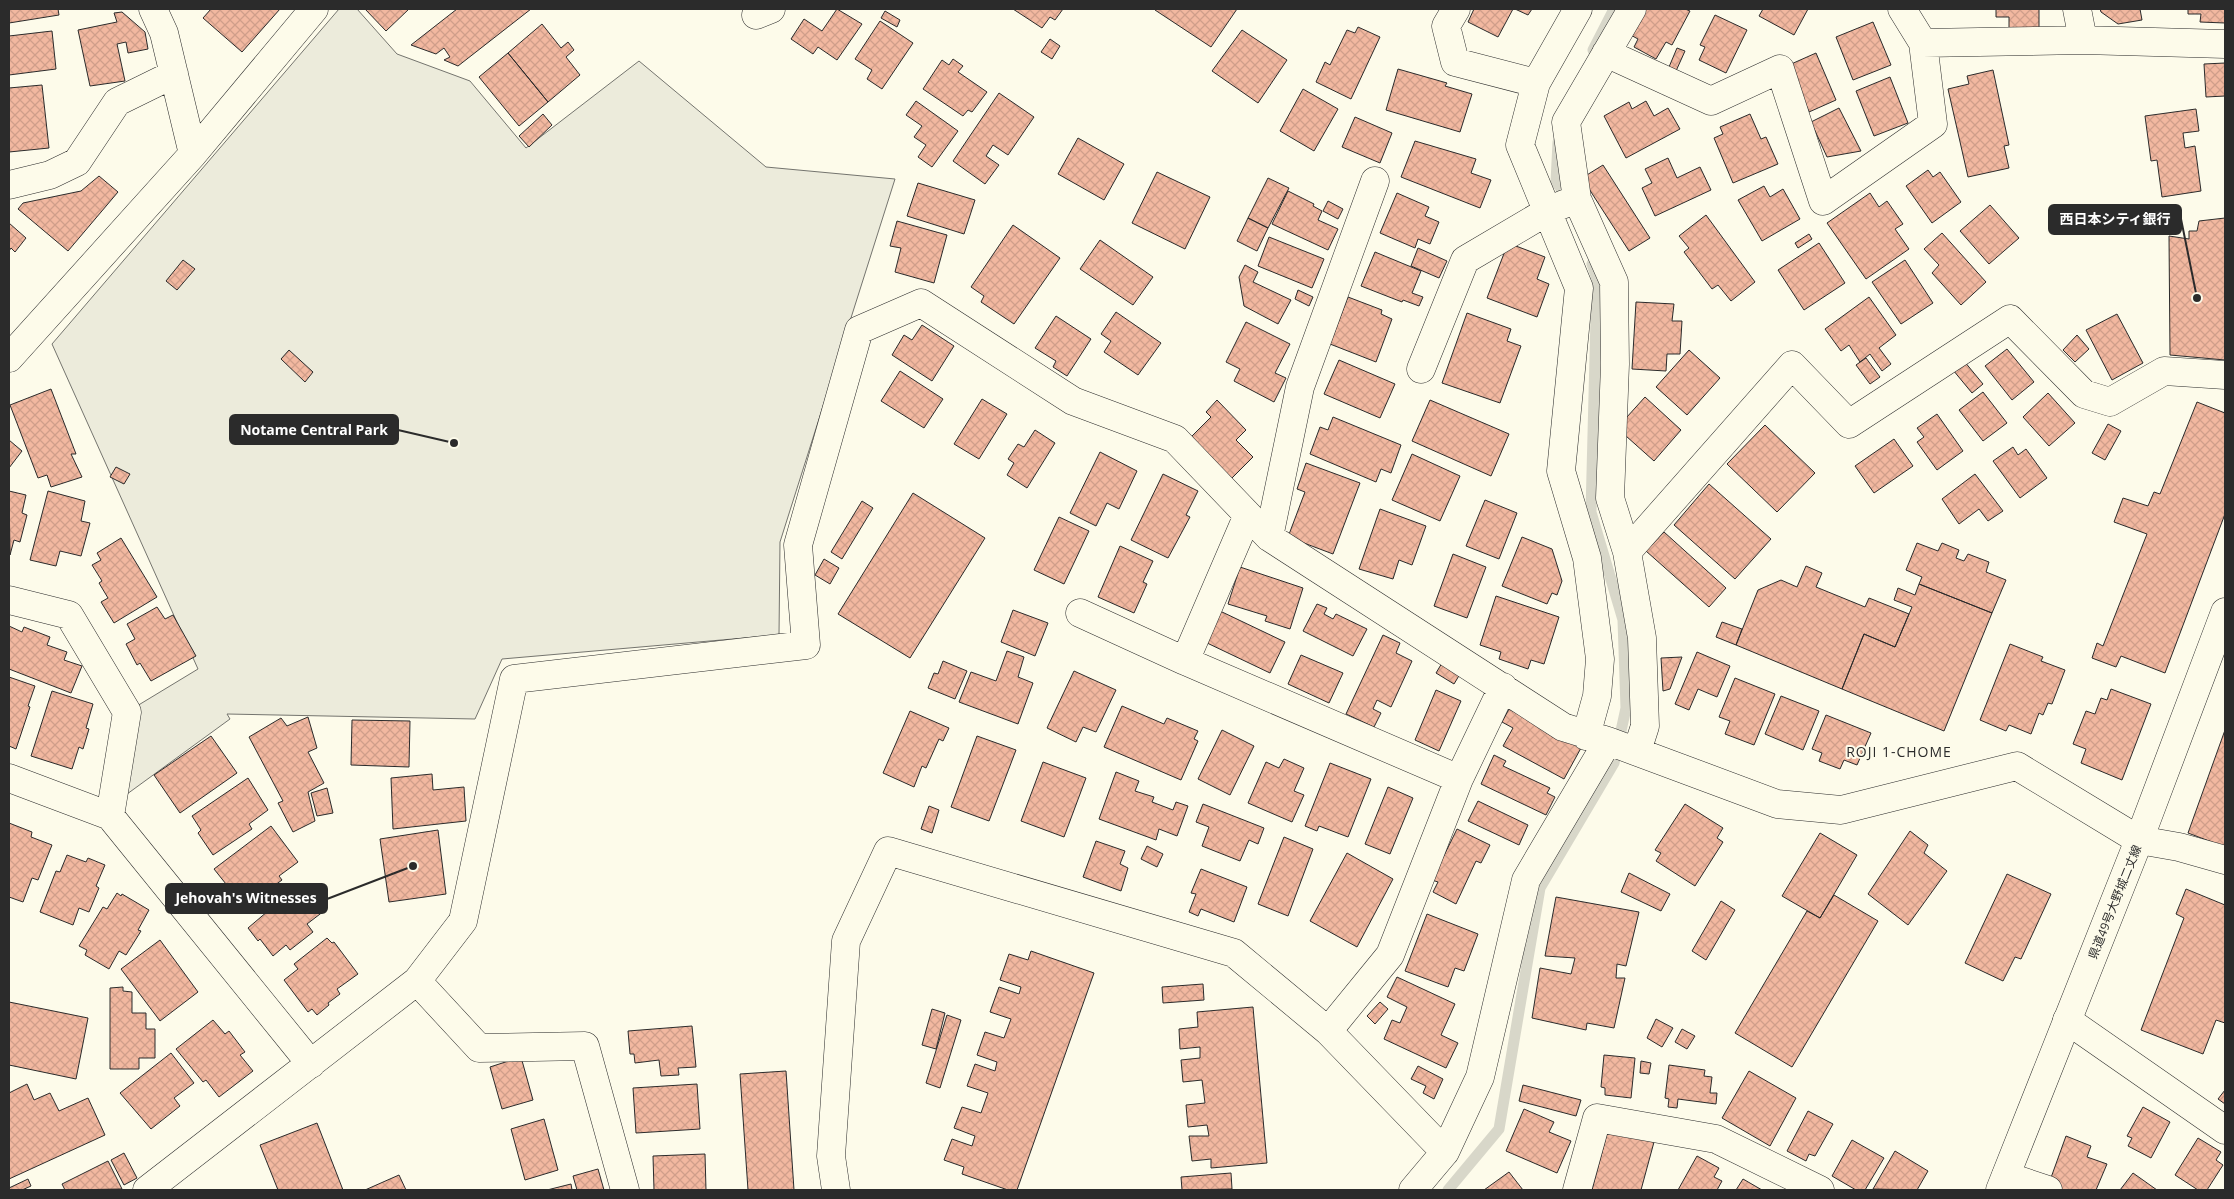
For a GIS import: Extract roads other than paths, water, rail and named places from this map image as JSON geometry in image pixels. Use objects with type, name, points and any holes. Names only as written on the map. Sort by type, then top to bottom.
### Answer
[{"type":"street","points":[[9,358],[193,154],[314,9]]},
{"type":"street","points":[[1456,9],[1446,26],[1456,62],[1536,83]]},
{"type":"street","points":[[1413,1190],[1445,1152],[1480,1077],[1526,880],[1597,738],[1597,696],[1600,659],[1587,558],[1561,471],[1580,288],[1520,146],[1536,83],[1578,9]]},
{"type":"street","points":[[1632,9],[1566,122],[1577,199],[1614,282],[1615,364],[1610,498],[1627,552],[1642,638],[1645,726],[1636,751]]},
{"type":"street","points":[[1606,53],[1711,101],[1780,68],[1823,201],[1933,124],[1923,43],[1902,9]]},
{"type":"street","points":[[2077,9],[2083,40]]},
{"type":"street","points":[[164,17],[174,74],[193,154]]},
{"type":"street","points":[[1923,43],[2083,40],[2225,44]]},
{"type":"street","points":[[9,185],[50,174],[77,162],[117,102],[174,74]]},
{"type":"street","points":[[1268,538],[1300,388],[1375,181]]},
{"type":"street","points":[[1421,369],[1465,260],[1548,210],[1577,199]]},
{"type":"street","points":[[147,1190],[417,981],[463,921],[514,679],[806,645],[798,545],[859,330],[921,303],[1074,401],[1175,439],[1268,538],[1563,727],[1636,751],[1777,804],[1842,810],[2017,766],[2140,840],[2179,847],[2225,860]]},
{"type":"street","points":[[1627,552],[1792,365],[1848,424],[2010,319],[2084,394],[2110,402],[2164,370],[2225,375]]},
{"type":"street","points":[[1185,661],[1247,516]]},
{"type":"street","points":[[9,600],[69,615],[127,712],[110,816]]},
{"type":"street","name":"県道49号大野城二丈線","points":[[2003,1183],[2140,840],[2225,612]]},
{"type":"street","points":[[1080,613],[1185,661],[1459,779]]},
{"type":"street","points":[[1328,1031],[1390,954],[1459,779],[1503,687]]},
{"type":"street","points":[[9,778],[110,816],[310,1064]]},
{"type":"street","points":[[836,1190],[831,1156],[846,941],[888,851],[1234,953],[1328,1031],[1445,1152]]},
{"type":"street","points":[[417,981],[479,1048],[585,1046],[625,1190]]},
{"type":"street","points":[[2067,1020],[2225,1130]]},
{"type":"street","points":[[1577,1190],[1597,1118],[1716,1139],[1820,1190]]},
{"type":"street","points":[[2003,1183],[2048,1190]]},
{"type":"waterway","points":[[1593,50],[1614,9]]},
{"type":"waterway","points":[[1558,142],[1556,182],[1571,201]]},
{"type":"waterway","points":[[1448,1190],[1499,1129],[1540,888],[1614,763],[1626,708],[1623,620],[1591,512],[1597,279],[1592,264]]},
{"type":"place","name":"西日本シティ銀行","points":[[2197,298]]},
{"type":"place","name":"Notame Central Park","points":[[454,443]]},
{"type":"place","name":"Jehovah's Witnesses","points":[[413,866]]},
{"type":"district","name":"ROJI 1-CHOME","points":[[1899,752]]}]
